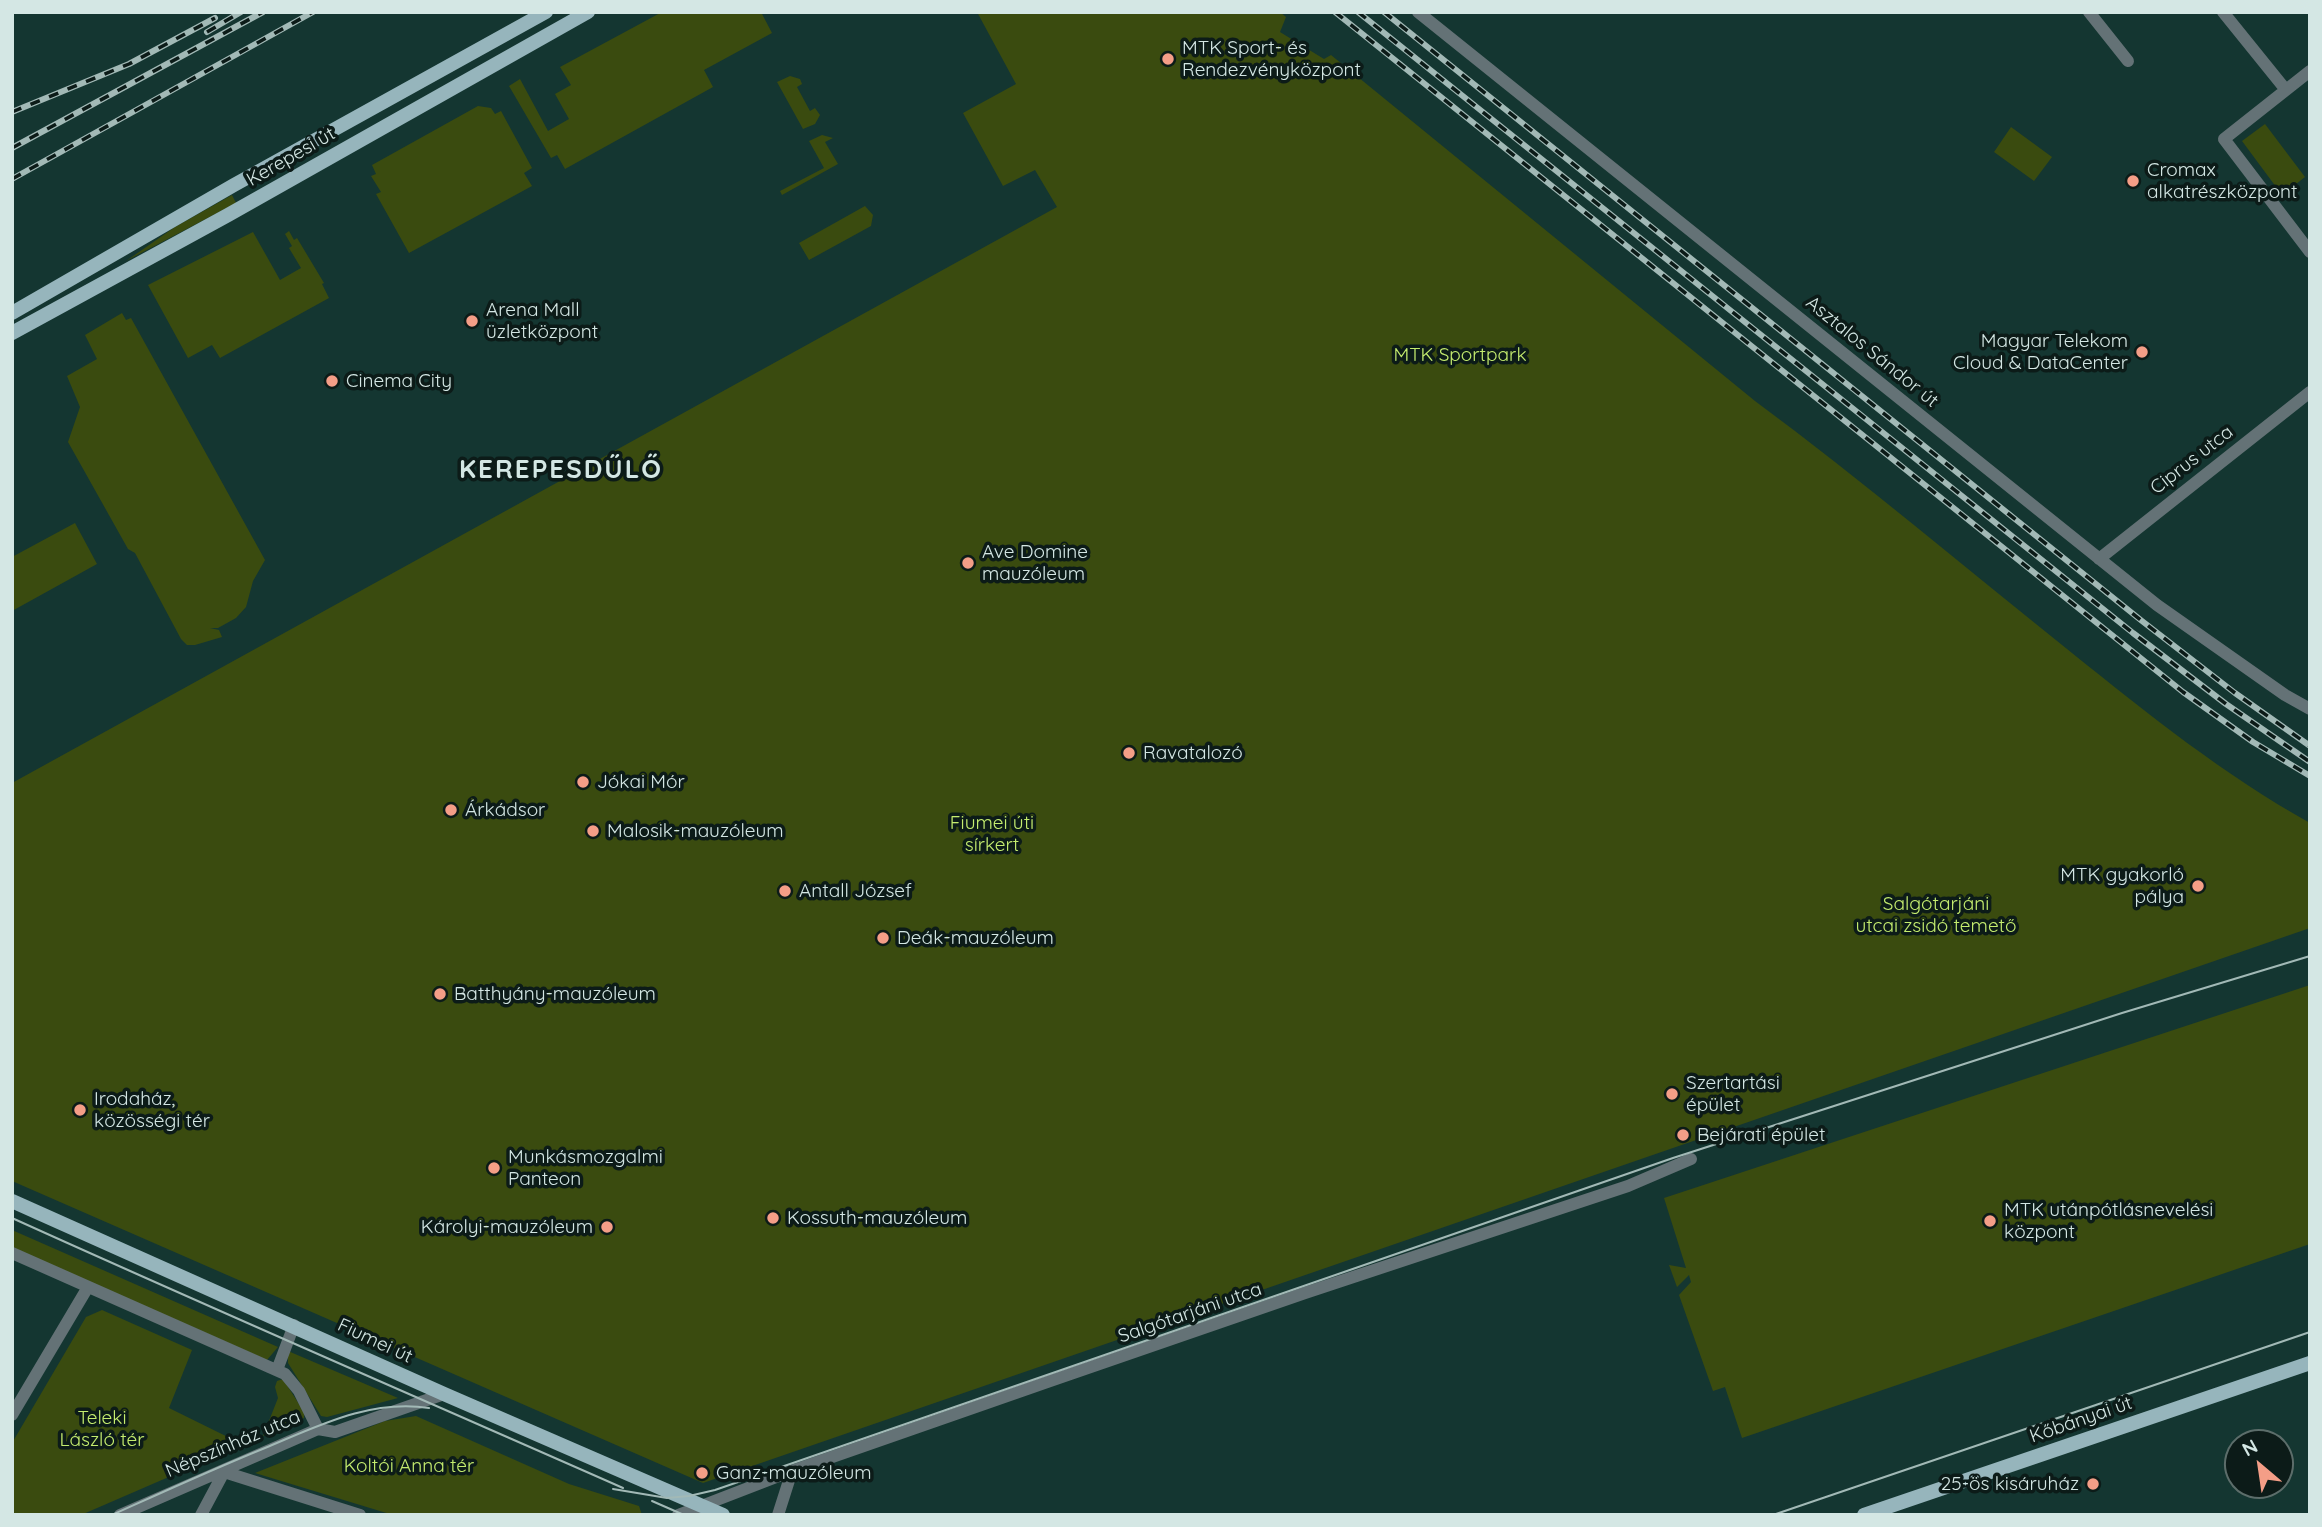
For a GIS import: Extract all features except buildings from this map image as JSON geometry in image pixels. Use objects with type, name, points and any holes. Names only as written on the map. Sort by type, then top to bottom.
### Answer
[{"type":"main road","name":"Kerepesi út","points":[[12,313],[234,185],[546,12]]},
{"type":"main road","name":"Kerepesi út","points":[[12,333],[588,12]]},
{"type":"main road","name":"Fiumei út","points":[[12,1201],[723,1515]]},
{"type":"main road","name":"Kőbányai út","points":[[1864,1515],[2310,1363]]},
{"type":"street","name":"Asztalos Sándor út","points":[[1418,12],[2099,559],[2168,612],[2285,695],[2310,709]]},
{"type":"street","points":[[2089,12],[2127,61]]},
{"type":"street","points":[[2223,12],[2286,90]]},
{"type":"street","points":[[2310,71],[2224,139],[2310,252]]},
{"type":"street","name":"Ciprus utca","points":[[2099,559],[2310,392]]},
{"type":"street","name":"Salgótarjáni utca","points":[[678,1515],[792,1471],[1305,1293],[1628,1186],[1691,1159]]},
{"type":"street","points":[[12,1253],[277,1370],[294,1382],[318,1429]]},
{"type":"street","points":[[12,1415],[88,1287]]},
{"type":"street","points":[[277,1370],[294,1325]]},
{"type":"street","name":"Népszínház utca","points":[[120,1515],[318,1429],[335,1432],[444,1394]]},
{"type":"street","points":[[201,1515],[223,1470],[360,1515]]},
{"type":"street","points":[[778,1515],[792,1471]]},
{"type":"green space","points":[[662,12],[761,12],[772,33],[704,70],[713,87],[565,169],[557,155],[551,158],[509,86],[520,79],[548,131],[569,119],[555,94],[571,85],[560,67]]},
{"type":"green space","name":"Fiumei úti sírkert","points":[[977,12],[1280,12],[1286,17],[1280,32],[1324,59],[1331,55],[1755,401],[2129,699],[2247,785],[2310,823],[2310,928],[703,1483],[12,1181],[12,783],[1057,207],[1035,170],[1003,186],[963,113],[1016,84]]},
{"type":"green space","points":[[790,76],[800,79],[802,84],[797,87],[810,111],[815,108],[820,115],[815,124],[803,129],[777,82]]},
{"type":"green space","points":[[478,106],[491,108],[495,114],[501,111],[532,168],[524,173],[532,186],[409,253],[376,194],[381,192],[371,176],[376,174],[372,165]]},
{"type":"green space","points":[[2265,124],[2305,177],[2282,195],[2242,141]]},
{"type":"green space","points":[[2011,127],[2052,157],[2034,181],[1994,152]]},
{"type":"green space","points":[[822,135],[833,138],[825,142],[838,164],[782,195],[780,191],[824,168],[809,141]]},
{"type":"green space","points":[[232,195],[236,203],[126,261],[175,227]]},
{"type":"green space","points":[[865,206],[873,215],[871,226],[809,260],[799,243]]},
{"type":"green space","points":[[289,231],[294,240],[297,238],[324,283],[322,284],[329,298],[220,358],[212,345],[188,358],[148,285],[253,232],[280,280],[301,268],[289,248],[292,246],[285,234]]},
{"type":"green space","points":[[122,313],[126,320],[131,318],[265,560],[253,581],[246,607],[236,618],[218,628],[210,628],[219,630],[222,637],[195,645],[187,645],[181,639],[135,553],[128,549],[68,442],[80,407],[67,376],[97,359],[85,335]]},
{"type":"green space","points":[[75,523],[97,564],[12,611],[12,557]]},
{"type":"green space","name":"MTK utánpótlásnevelési központ","points":[[2310,985],[2310,1244],[1742,1438],[1725,1387],[1713,1391],[1679,1295],[1691,1282],[1689,1275],[1677,1287],[1669,1265],[1686,1268],[1664,1198]]},
{"type":"green space","points":[[12,1230],[278,1347],[267,1360],[12,1248]]},
{"type":"green space","name":"Teleki László tér","points":[[102,1310],[192,1350],[169,1408],[238,1442],[231,1450],[81,1515],[12,1515],[12,1443],[86,1317]]},
{"type":"green space","points":[[288,1351],[398,1398],[327,1417],[321,1416],[288,1363]]},
{"type":"green space","points":[[283,1379],[304,1412],[304,1418],[263,1436],[278,1398],[275,1387],[277,1381]]},
{"type":"green space","name":"Koltói Anna tér","points":[[416,1416],[569,1484],[639,1506],[642,1515],[393,1515],[255,1473],[385,1421]]},
{"type":"tram line","points":[[613,1489],[667,1498],[715,1490],[1673,1158],[2122,1013],[2310,956]]},
{"type":"tram line","points":[[12,1218],[623,1488]]},
{"type":"tram line","points":[[1773,1515],[2310,1332]]},
{"type":"tram line","points":[[112,1515],[226,1464],[345,1416],[386,1407],[429,1408]]},
{"type":"tram line","points":[[652,1501],[684,1515]]},
{"type":"railway","points":[[207,32],[241,12]]},
{"type":"railway","points":[[12,148],[263,12]]},
{"type":"railway","points":[[12,179],[313,12]]},
{"type":"railway","points":[[1335,12],[2183,692],[2253,742],[2310,776]]},
{"type":"railway","points":[[1358,12],[2133,633],[2226,704],[2310,762]]},
{"type":"railway","points":[[1384,12],[2142,621],[2235,693],[2310,746]]},
{"type":"railway","points":[[12,112],[129,64],[215,18]]},
{"type":"place","name":"MTK Sport- és Rendezvényközpont","points":[[1168,59]]},
{"type":"place","name":"Cromax alkatrészközpont","points":[[2133,181]]},
{"type":"place","name":"Arena Mall üzletközpont","points":[[472,321]]},
{"type":"place","name":"Magyar Telekom Cloud & DataCenter","points":[[2142,352]]},
{"type":"place","name":"Cinema City","points":[[332,381]]},
{"type":"place","name":"Ave Domine mauzóleum","points":[[968,563]]},
{"type":"place","name":"Ravatalozó","points":[[1129,753]]},
{"type":"place","name":"Jókai Mór","points":[[583,782]]},
{"type":"place","name":"Árkádsor","points":[[451,810]]},
{"type":"place","name":"Malosik-mauzóleum","points":[[593,831]]},
{"type":"place","name":"MTK gyakorló pálya","points":[[2198,886]]},
{"type":"place","name":"Antall József","points":[[785,891]]},
{"type":"place","name":"Deák-mauzóleum","points":[[883,938]]},
{"type":"place","name":"Batthyány-mauzóleum","points":[[440,994]]},
{"type":"place","name":"Szertartási épület","points":[[1672,1094]]},
{"type":"place","name":"Irodaház, közösségi tér","points":[[80,1110]]},
{"type":"place","name":"Bejárati épület","points":[[1683,1135]]},
{"type":"place","name":"Munkásmozgalmi Panteon","points":[[494,1168]]},
{"type":"place","name":"Kossuth-mauzóleum","points":[[773,1218]]},
{"type":"place","name":"MTK utánpótlásnevelési központ","points":[[1990,1221]]},
{"type":"place","name":"Károlyi-mauzóleum","points":[[607,1227]]},
{"type":"place","name":"Ganz-mauzóleum","points":[[702,1473]]},
{"type":"place","name":"25-ös kisáruház","points":[[2093,1484]]},
{"type":"district","name":"KEREPESDŰLŐ","points":[[561,470]]},
{"type":"park label","name":"MTK Sportpark","points":[[1460,355]]},
{"type":"park label","name":"Salgótarjáni utcai zsidó temető","points":[[1936,915]]}]
